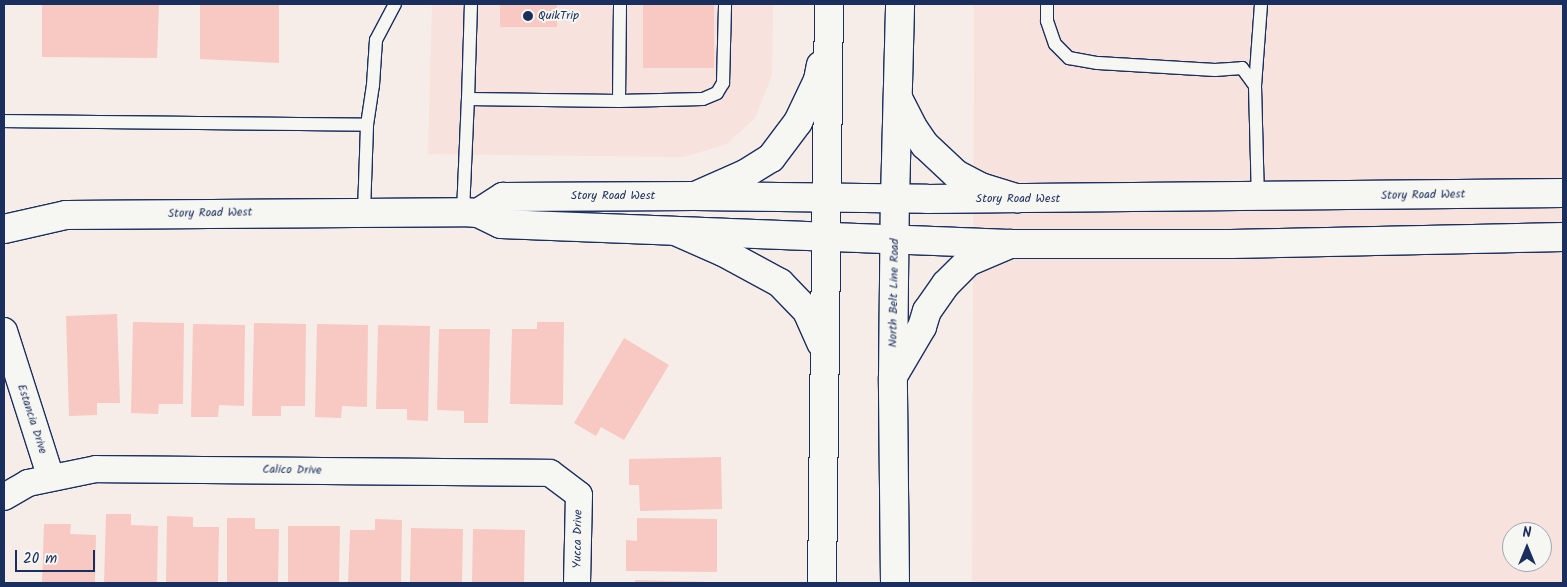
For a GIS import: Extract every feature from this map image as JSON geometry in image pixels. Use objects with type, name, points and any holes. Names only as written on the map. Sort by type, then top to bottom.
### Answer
[{"type":"street","name":"North Belt Line Road","points":[[895,583],[893,377],[900,4]]},
{"type":"street","points":[[694,196],[744,174],[771,158],[798,122],[818,80],[829,14]]},
{"type":"street","points":[[822,583],[829,14]]},
{"type":"street","points":[[898,97],[912,126],[925,145],[956,174],[980,187],[1017,198]]},
{"type":"street","name":"Story Road West","points":[[470,212],[503,197],[694,196],[895,199],[1563,193]]},
{"type":"street","name":"Story Road West","points":[[4,229],[66,215],[470,212],[501,224],[1010,244],[1231,244],[1563,237]]},
{"type":"street","points":[[675,232],[723,252],[780,283],[807,311],[825,351]]},
{"type":"street","points":[[893,377],[922,327],[927,311],[946,284],[968,262],[1010,244]]},
{"type":"street","name":"Estancia Drive","points":[[4,331],[51,478]]},
{"type":"street","name":"Calico Drive","points":[[4,497],[28,483],[96,468],[550,472],[579,495]]},
{"type":"street","name":"Yucca Drive","points":[[577,583],[579,495]]},
{"type":"lane","points":[[364,212],[367,124],[373,85],[376,40],[395,4]]},
{"type":"lane","points":[[470,212],[468,99],[471,4]]},
{"type":"lane","points":[[618,101],[620,4]]},
{"type":"lane","points":[[468,99],[618,101],[703,99],[717,93],[724,83],[725,4]]},
{"type":"lane","points":[[1047,4],[1047,21],[1055,44],[1069,58],[1117,64],[1215,70],[1242,68],[1255,86]]},
{"type":"lane","points":[[1258,197],[1255,86],[1261,4]]},
{"type":"lane","points":[[4,121],[367,124]]},
{"type":"shaded area","points":[[432,4],[773,4],[772,75],[755,118],[727,144],[684,157],[428,154]]},
{"type":"shaded area","points":[[974,4],[1563,4],[1563,583],[972,583]]},
{"type":"building","points":[[42,4],[159,4],[157,58],[42,57]]},
{"type":"building","points":[[200,4],[279,4],[279,63],[200,59]]},
{"type":"building","name":"QuikTrip","points":[[500,4],[557,4],[557,27],[500,27]]},
{"type":"building","points":[[643,4],[714,4],[714,68],[643,68]]},
{"type":"building","points":[[117,314],[120,403],[97,403],[97,415],[69,416],[66,316]]},
{"type":"building","points":[[133,322],[184,323],[183,404],[159,404],[158,414],[131,413]]},
{"type":"building","points":[[537,322],[564,322],[563,405],[510,404],[512,329],[537,329]]},
{"type":"building","points":[[254,323],[306,324],[305,406],[281,406],[281,416],[252,416]]},
{"type":"building","points":[[193,324],[245,325],[244,406],[219,405],[218,417],[191,417]]},
{"type":"building","points":[[317,324],[368,325],[367,407],[342,406],[341,418],[315,417]]},
{"type":"building","points":[[378,325],[430,326],[428,421],[407,420],[407,409],[376,409]]},
{"type":"building","points":[[439,329],[490,329],[488,423],[464,423],[464,411],[437,410]]},
{"type":"building","points":[[624,338],[669,365],[624,440],[601,427],[596,436],[574,423]]},
{"type":"building","points":[[721,457],[722,509],[640,511],[639,485],[629,485],[629,459]]},
{"type":"building","points":[[106,514],[131,514],[131,525],[158,526],[157,583],[104,583]]},
{"type":"building","points":[[167,516],[193,517],[193,527],[219,527],[218,583],[166,583]]},
{"type":"building","points":[[227,518],[255,518],[255,529],[279,529],[278,583],[227,583]]},
{"type":"building","points":[[637,518],[717,519],[717,572],[626,571],[626,540],[637,541]]},
{"type":"building","points":[[375,519],[402,520],[401,583],[348,583],[350,530],[375,530]]},
{"type":"building","points":[[44,524],[71,524],[70,534],[96,535],[95,583],[42,583]]},
{"type":"building","points":[[288,526],[340,526],[339,583],[288,583]]},
{"type":"building","points":[[411,528],[463,529],[462,583],[410,583]]},
{"type":"building","points":[[473,529],[525,530],[524,583],[472,583]]},
{"type":"building","points":[[635,580],[713,582],[713,583],[635,583]]},
{"type":"place","name":"QuikTrip","points":[[528,16]]}]
